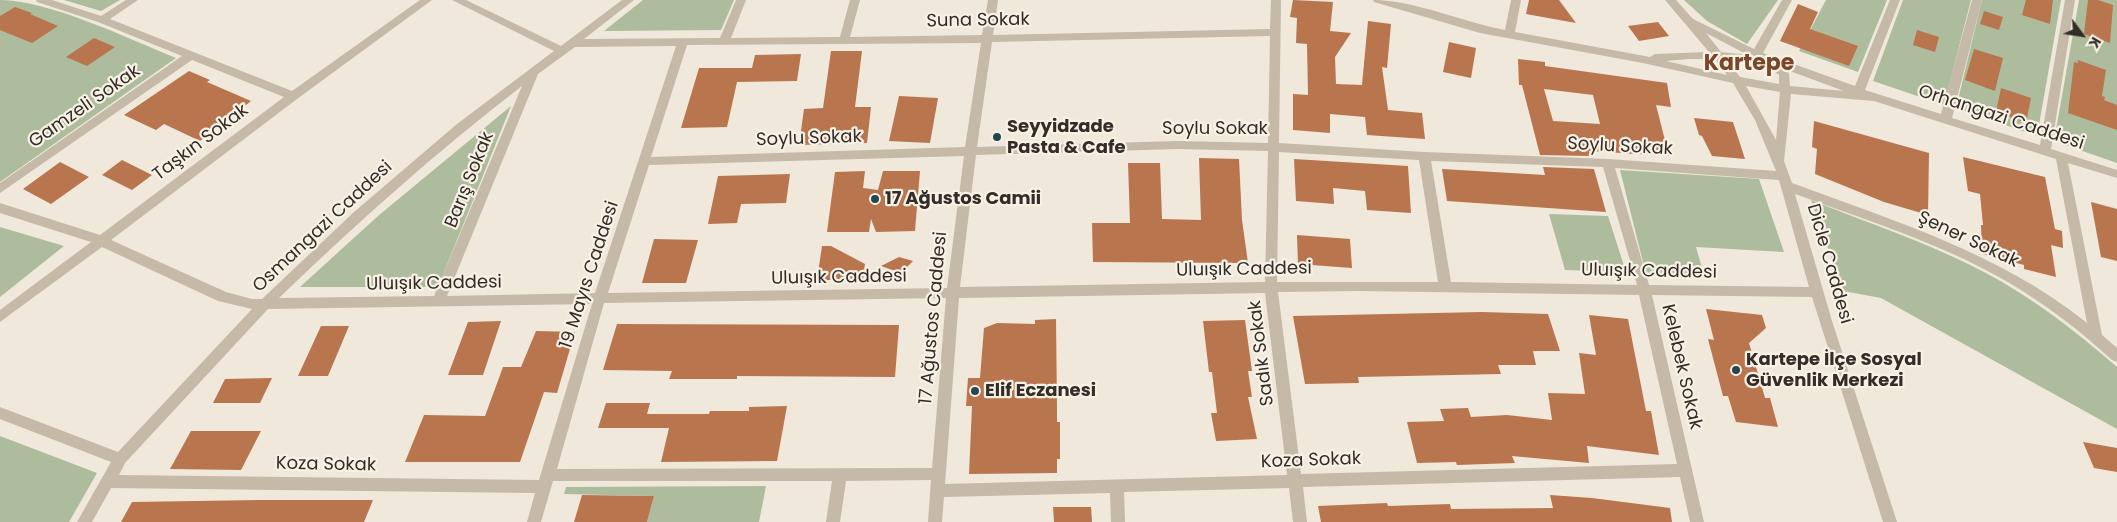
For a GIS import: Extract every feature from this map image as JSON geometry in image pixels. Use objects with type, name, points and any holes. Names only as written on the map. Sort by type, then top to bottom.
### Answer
[{"type":"street","points":[[41,0],[102,20],[293,96]]},
{"type":"street","points":[[102,20],[133,0]]},
{"type":"street","name":"Taşkın Sokak","points":[[0,317],[293,96],[427,0]]},
{"type":"street","points":[[457,0],[568,47]]},
{"type":"street","name":"Osmangazi Caddesi","points":[[84,522],[120,460],[265,304],[358,215],[424,158],[629,0]]},
{"type":"street","points":[[725,40],[741,0]]},
{"type":"street","points":[[844,40],[855,0]]},
{"type":"street","name":"17 Ağustos Caddesi","points":[[935,522],[938,490],[937,474],[953,293],[969,153],[993,0]]},
{"type":"street","name":"Sadık Sokak","points":[[1276,0],[1271,287],[1300,522]]},
{"type":"street","points":[[1378,0],[1452,22],[1643,59],[1735,80],[1787,89],[1874,97]]},
{"type":"street","points":[[1509,34],[1516,0]]},
{"type":"street","points":[[1670,0],[1688,19],[1753,105],[1780,160]]},
{"type":"street","points":[[1757,54],[1786,0]]},
{"type":"street","points":[[1859,91],[1895,0]]},
{"type":"street","points":[[1946,118],[1977,0]]},
{"type":"street","points":[[2045,149],[2070,0]]},
{"type":"street","points":[[1688,19],[1757,54],[1784,74],[1787,89],[1780,160]]},
{"type":"street","name":"Suna Sokak","points":[[568,47],[725,40],[987,40],[1274,32]]},
{"type":"street","name":"19 Mayıs Caddesi","points":[[534,522],[599,300],[683,41]]},
{"type":"street","name":"Gamzeli Sokak","points":[[0,188],[191,55]]},
{"type":"street","points":[[1643,59],[1689,55],[1770,62],[1874,97]]},
{"type":"street","name":"Barış Sokak","points":[[440,300],[532,74]]},
{"type":"street","name":"Orhangazi Caddesi","points":[[1874,97],[2045,149],[2117,174]]},
{"type":"street","name":"Soylu Sokak","points":[[645,161],[1177,146],[1274,147],[1424,156],[1608,163],[1785,181]]},
{"type":"street","points":[[2061,155],[2096,337]]},
{"type":"street","points":[[1424,156],[1445,287]]},
{"type":"street","name":"Dicle Caddesi","points":[[1780,160],[1817,292],[1890,522]]},
{"type":"street","name":"Kelebek Sokak","points":[[1608,163],[1644,288],[1697,522]]},
{"type":"street","name":"Şener Sokak","points":[[1785,181],[1982,263],[2038,294],[2096,337],[2117,356]]},
{"type":"street","name":"Uluışık Caddesi","points":[[0,208],[100,240],[223,297],[252,304],[440,300],[599,300],[1271,287],[1644,288],[1817,292]]},
{"type":"street","points":[[0,413],[120,460]]},
{"type":"street","name":"Koza Sokak","points":[[938,490],[1117,487],[1685,470]]},
{"type":"street","name":"Koza Sokak","points":[[108,481],[546,481],[937,474]]},
{"type":"street","points":[[833,522],[840,475]]},
{"type":"street","points":[[1117,487],[1118,522]]},
{"type":"green space","points":[[0,0],[42,6],[65,13],[176,58],[0,182]]},
{"type":"green space","points":[[64,0],[120,0],[101,11]]},
{"type":"green space","points":[[643,0],[734,0],[721,30],[604,31]]},
{"type":"green space","points":[[1684,0],[1778,0],[1747,44],[1707,21]]},
{"type":"green space","points":[[1826,0],[1887,0],[1858,72],[1799,51]]},
{"type":"green space","points":[[1903,0],[1971,0],[1944,105],[1873,81]]},
{"type":"green space","points":[[1982,0],[2061,0],[2037,136],[1956,108]]},
{"type":"green space","points":[[2079,0],[2117,0],[2117,163],[2054,141]]},
{"type":"green space","points":[[511,106],[438,287],[300,287],[378,216]]},
{"type":"green space","points":[[1620,170],[1759,179],[1784,252],[1696,247],[1704,275],[1646,274]]},
{"type":"green space","points":[[1811,200],[1920,243],[1984,272],[2054,316],[2117,367],[2117,429],[1881,298],[1843,291]]},
{"type":"green space","points":[[1549,214],[1608,216],[1626,272],[1565,270]]},
{"type":"green space","points":[[0,227],[64,246],[0,297]]},
{"type":"green space","points":[[0,436],[97,473],[69,522],[0,522]]},
{"type":"green space","points":[[766,486],[759,522],[647,522],[654,496],[564,494],[566,487]]},
{"type":"building","points":[[1293,0],[1333,2],[1330,31],[1351,33],[1335,57],[1336,84],[1362,85],[1368,21],[1391,24],[1387,68],[1382,67],[1388,110],[1422,113],[1425,139],[1367,135],[1365,117],[1330,114],[1330,133],[1293,130],[1293,94],[1308,95],[1307,44],[1296,43],[1297,18],[1290,17]]},
{"type":"building","points":[[1529,0],[1559,0],[1576,23],[1526,14]]},
{"type":"building","points":[[2026,0],[2053,0],[2050,24],[2022,15]]},
{"type":"building","points":[[2088,0],[2098,0],[2113,5],[2110,43],[2084,34]]},
{"type":"building","points":[[1798,4],[1818,12],[1810,29],[1858,46],[1849,66],[1780,41]]},
{"type":"building","points":[[15,7],[58,26],[32,43],[0,30],[0,16]]},
{"type":"building","points":[[1984,11],[2003,17],[1999,30],[1980,24]]},
{"type":"building","points":[[1658,22],[1669,36],[1639,41],[1628,26]]},
{"type":"building","points":[[1917,30],[1939,37],[1935,52],[1913,45]]},
{"type":"building","points":[[94,38],[115,47],[87,66],[66,57]]},
{"type":"building","points":[[1449,42],[1476,48],[1471,78],[1443,72]]},
{"type":"building","points":[[1974,49],[2003,58],[1995,91],[1965,80]]},
{"type":"building","points":[[831,51],[862,51],[855,107],[871,107],[867,143],[799,145],[804,109],[823,108]]},
{"type":"building","points":[[801,54],[797,81],[737,82],[727,127],[681,128],[699,68],[752,68],[755,55]]},
{"type":"building","points":[[1518,59],[1545,62],[1545,66],[1667,83],[1671,107],[1656,105],[1669,156],[1589,151],[1590,156],[1540,155],[1522,85],[1519,85]],"holes":[[[1544,89],[1593,95],[1600,124],[1553,121]]]},
{"type":"building","points":[[2078,60],[2106,70],[2102,96],[2105,97],[2104,100],[2117,105],[2117,130],[2068,113],[2074,62],[2078,63]]},
{"type":"building","points":[[189,71],[210,80],[207,82],[251,101],[200,141],[164,124],[156,130],[124,115]]},
{"type":"building","points":[[2001,88],[2031,98],[2026,123],[1996,112]]},
{"type":"building","points":[[899,96],[938,98],[930,143],[889,141]]},
{"type":"building","points":[[1694,118],[1733,122],[1745,159],[1712,156],[1702,136],[1699,135]]},
{"type":"building","points":[[1814,121],[1929,153],[1928,215],[1884,202],[1815,174],[1817,149],[1812,147]]},
{"type":"building","points":[[1963,157],[2045,177],[2055,229],[2062,231],[2063,248],[2051,245],[2056,277],[2024,269],[2024,265],[1982,254],[1981,225],[1983,225],[1980,194],[1968,191]]},
{"type":"building","points":[[1199,158],[1239,159],[1242,220],[1248,263],[1093,262],[1092,223],[1130,223],[1128,163],[1160,163],[1162,219],[1201,220]]},
{"type":"building","points":[[1294,159],[1408,166],[1411,213],[1367,210],[1365,191],[1333,188],[1334,204],[1296,201]]},
{"type":"building","points":[[122,160],[152,175],[132,190],[102,175]]},
{"type":"building","points":[[60,162],[89,177],[51,204],[23,189]]},
{"type":"building","points":[[1543,167],[1594,169],[1606,212],[1447,201],[1442,169],[1545,175]]},
{"type":"building","name":"17 Ağustos Camii","points":[[865,171],[863,188],[878,190],[883,171],[920,171],[915,231],[876,232],[871,219],[869,232],[827,232],[835,172]]},
{"type":"building","points":[[790,174],[786,203],[741,204],[737,223],[708,224],[718,176]]},
{"type":"building","points":[[2091,202],[2117,209],[2117,261],[2101,257]]},
{"type":"building","points":[[1297,235],[1350,239],[1352,268],[1298,264]]},
{"type":"building","points":[[654,239],[698,240],[686,283],[642,283]]},
{"type":"building","points":[[822,246],[831,246],[865,264],[863,280],[817,280]]},
{"type":"building","points":[[899,257],[913,261],[904,270],[898,272],[881,266]]},
{"type":"building","name":"Kartepe İlçe Sosyal Güvenlik Merkezi","points":[[1706,309],[1762,315],[1766,328],[1749,343],[1765,398],[1770,398],[1778,427],[1736,422],[1728,396],[1723,396],[1708,339],[1714,340]]},
{"type":"building","points":[[1482,312],[1548,314],[1560,351],[1533,351],[1536,365],[1498,365],[1501,374],[1358,377],[1359,383],[1305,384],[1293,316]]},
{"type":"building","points":[[1589,315],[1628,319],[1646,411],[1651,411],[1659,455],[1587,446],[1589,463],[1512,456],[1515,463],[1457,465],[1456,462],[1417,463],[1407,422],[1444,421],[1440,409],[1468,408],[1471,417],[1507,415],[1552,420],[1548,393],[1585,394],[1579,353],[1596,355]]},
{"type":"building","points":[[1056,319],[1057,422],[1060,422],[1060,459],[1057,459],[1057,473],[969,474],[972,406],[966,406],[968,378],[980,378],[984,328],[997,323],[1035,324],[1035,320]]},
{"type":"building","points":[[1245,320],[1252,371],[1248,371],[1252,397],[1248,397],[1257,439],[1216,441],[1211,413],[1217,413],[1212,372],[1209,372],[1203,321]]},
{"type":"building","points":[[501,321],[483,375],[448,375],[468,322]]},
{"type":"building","points":[[617,324],[899,325],[895,377],[737,376],[737,379],[669,379],[672,371],[603,370]]},
{"type":"building","points":[[321,326],[349,326],[328,376],[298,376]]},
{"type":"building","points":[[536,331],[575,332],[557,393],[544,392],[520,462],[405,462],[424,415],[485,416],[503,367],[521,367]]},
{"type":"building","points":[[272,378],[260,403],[213,403],[225,379]]},
{"type":"building","points":[[606,403],[650,403],[647,414],[709,414],[710,411],[749,411],[749,407],[787,406],[777,461],[661,462],[669,428],[598,428]]},
{"type":"building","points":[[191,431],[261,431],[241,470],[170,469]]},
{"type":"building","points":[[2083,442],[2117,448],[2117,472],[2094,468]]},
{"type":"building","points":[[582,495],[654,496],[647,522],[574,522]]},
{"type":"building","points":[[1550,495],[1592,498],[1670,508],[1672,522],[1321,522],[1318,506],[1387,503],[1388,506],[1450,504],[1451,509],[1553,508]]},
{"type":"building","points":[[373,500],[364,522],[121,522],[132,502]]},
{"type":"building","points":[[1053,507],[1091,507],[1092,522],[1054,522]]},
{"type":"place","name":"Seyyidzade Pasta & Cafe","points":[[997,137]]},
{"type":"place","name":"17 Ağustos Camii","points":[[875,199]]},
{"type":"place","name":"Kartepe İlçe Sosyal Güvenlik Merkezi","points":[[1736,370]]},
{"type":"place","name":"Elif Eczanesi","points":[[975,391]]},
{"type":"district","name":"Kartepe","points":[[1749,64]]}]
